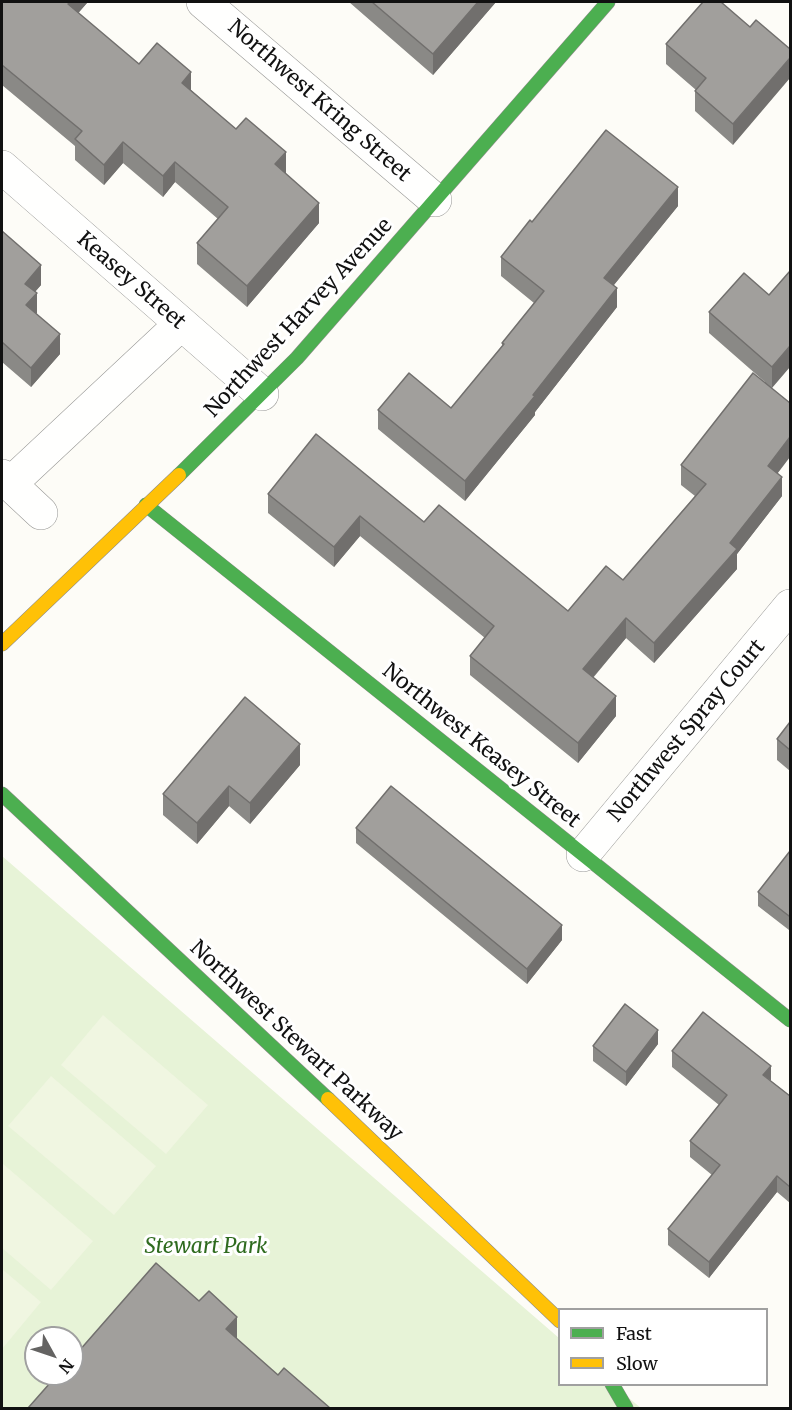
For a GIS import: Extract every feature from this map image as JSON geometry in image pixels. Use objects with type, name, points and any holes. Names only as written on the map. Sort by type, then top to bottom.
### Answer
[{"type":"street","name":"Northwest Kring Street","points":[[203,2],[435,200]]},
{"type":"street","name":"Northwest Harvey Avenue","points":[[2,644],[297,358],[608,2]]},
{"type":"street","name":"Keasey Street","points":[[2,167],[262,394]]},
{"type":"street","points":[[41,513],[6,480],[181,324]]},
{"type":"street","name":"Northwest Keasey Street","points":[[146,505],[790,1020]]},
{"type":"street","name":"Northwest Spray Court","points":[[583,855],[790,606]]},
{"type":"street","name":"Northwest Stewart Parkway","points":[[2,794],[400,1167],[558,1319]]},
{"type":"street","points":[[613,1386],[626,1408]]},
{"type":"green space","name":"Stewart Park","points":[[2,856],[558,1337],[558,1386],[614,1386],[641,1408],[2,1408]]},
{"type":"green space","points":[[103,1015],[208,1105],[166,1154],[61,1065]]},
{"type":"green space","points":[[51,1076],[156,1166],[114,1215],[8,1126]]},
{"type":"green space","points":[[2,1163],[93,1241],[51,1290],[2,1248]]},
{"type":"green space","points":[[2,1269],[41,1302],[2,1349]]},
{"type":"building","points":[[2,2],[70,2],[68,4],[139,64],[157,43],[191,72],[182,83],[236,129],[246,118],[286,152],[275,164],[319,203],[247,286],[197,243],[228,207],[175,162],[163,176],[123,142],[104,165],[75,139],[82,131],[2,65]]},
{"type":"building","points":[[372,2],[478,2],[433,54]]},
{"type":"building","points":[[703,2],[721,2],[750,27],[756,20],[790,49],[790,58],[733,124],[695,91],[706,78],[666,44]]},
{"type":"building","points":[[606,130],[678,187],[604,278],[617,288],[533,395],[535,396],[465,481],[378,410],[409,373],[451,408],[504,344],[502,343],[544,291],[501,257]]},
{"type":"building","points":[[2,231],[41,265],[25,284],[37,293],[26,305],[60,334],[31,368],[2,342]]},
{"type":"building","points":[[790,271],[790,346],[772,367],[709,312],[744,273],[769,295]]},
{"type":"building","points":[[753,373],[790,403],[790,437],[768,466],[782,477],[730,543],[737,549],[654,643],[626,618],[583,669],[616,696],[578,743],[470,656],[494,626],[360,516],[334,547],[268,494],[316,434],[424,522],[439,505],[568,611],[606,566],[623,580],[706,484],[681,465]]},
{"type":"building","points":[[245,697],[300,744],[250,803],[229,786],[197,823],[163,794]]},
{"type":"building","points":[[790,722],[790,750],[777,739]]},
{"type":"building","points":[[391,786],[562,925],[527,969],[356,828]]},
{"type":"building","points":[[790,851],[790,914],[789,916],[758,892]]},
{"type":"building","points":[[625,1004],[658,1030],[626,1072],[593,1046]]},
{"type":"building","points":[[703,1012],[771,1066],[763,1075],[790,1096],[790,1187],[777,1176],[709,1262],[668,1229],[720,1165],[690,1141],[727,1095],[672,1051]]},
{"type":"building","points":[[156,1263],[199,1301],[209,1291],[237,1317],[226,1329],[278,1375],[284,1368],[330,1408],[28,1408],[47,1386],[84,1386],[84,1345]]},
{"type":"traffic: fast","points":[[179,475],[297,358],[608,2]]},
{"type":"traffic: fast","points":[[146,505],[790,1020]]},
{"type":"traffic: fast","points":[[2,794],[328,1099]]},
{"type":"traffic: fast","points":[[613,1386],[626,1408]]},
{"type":"traffic: slow","points":[[2,644],[179,475]]},
{"type":"traffic: slow","points":[[328,1099],[558,1319]]}]
